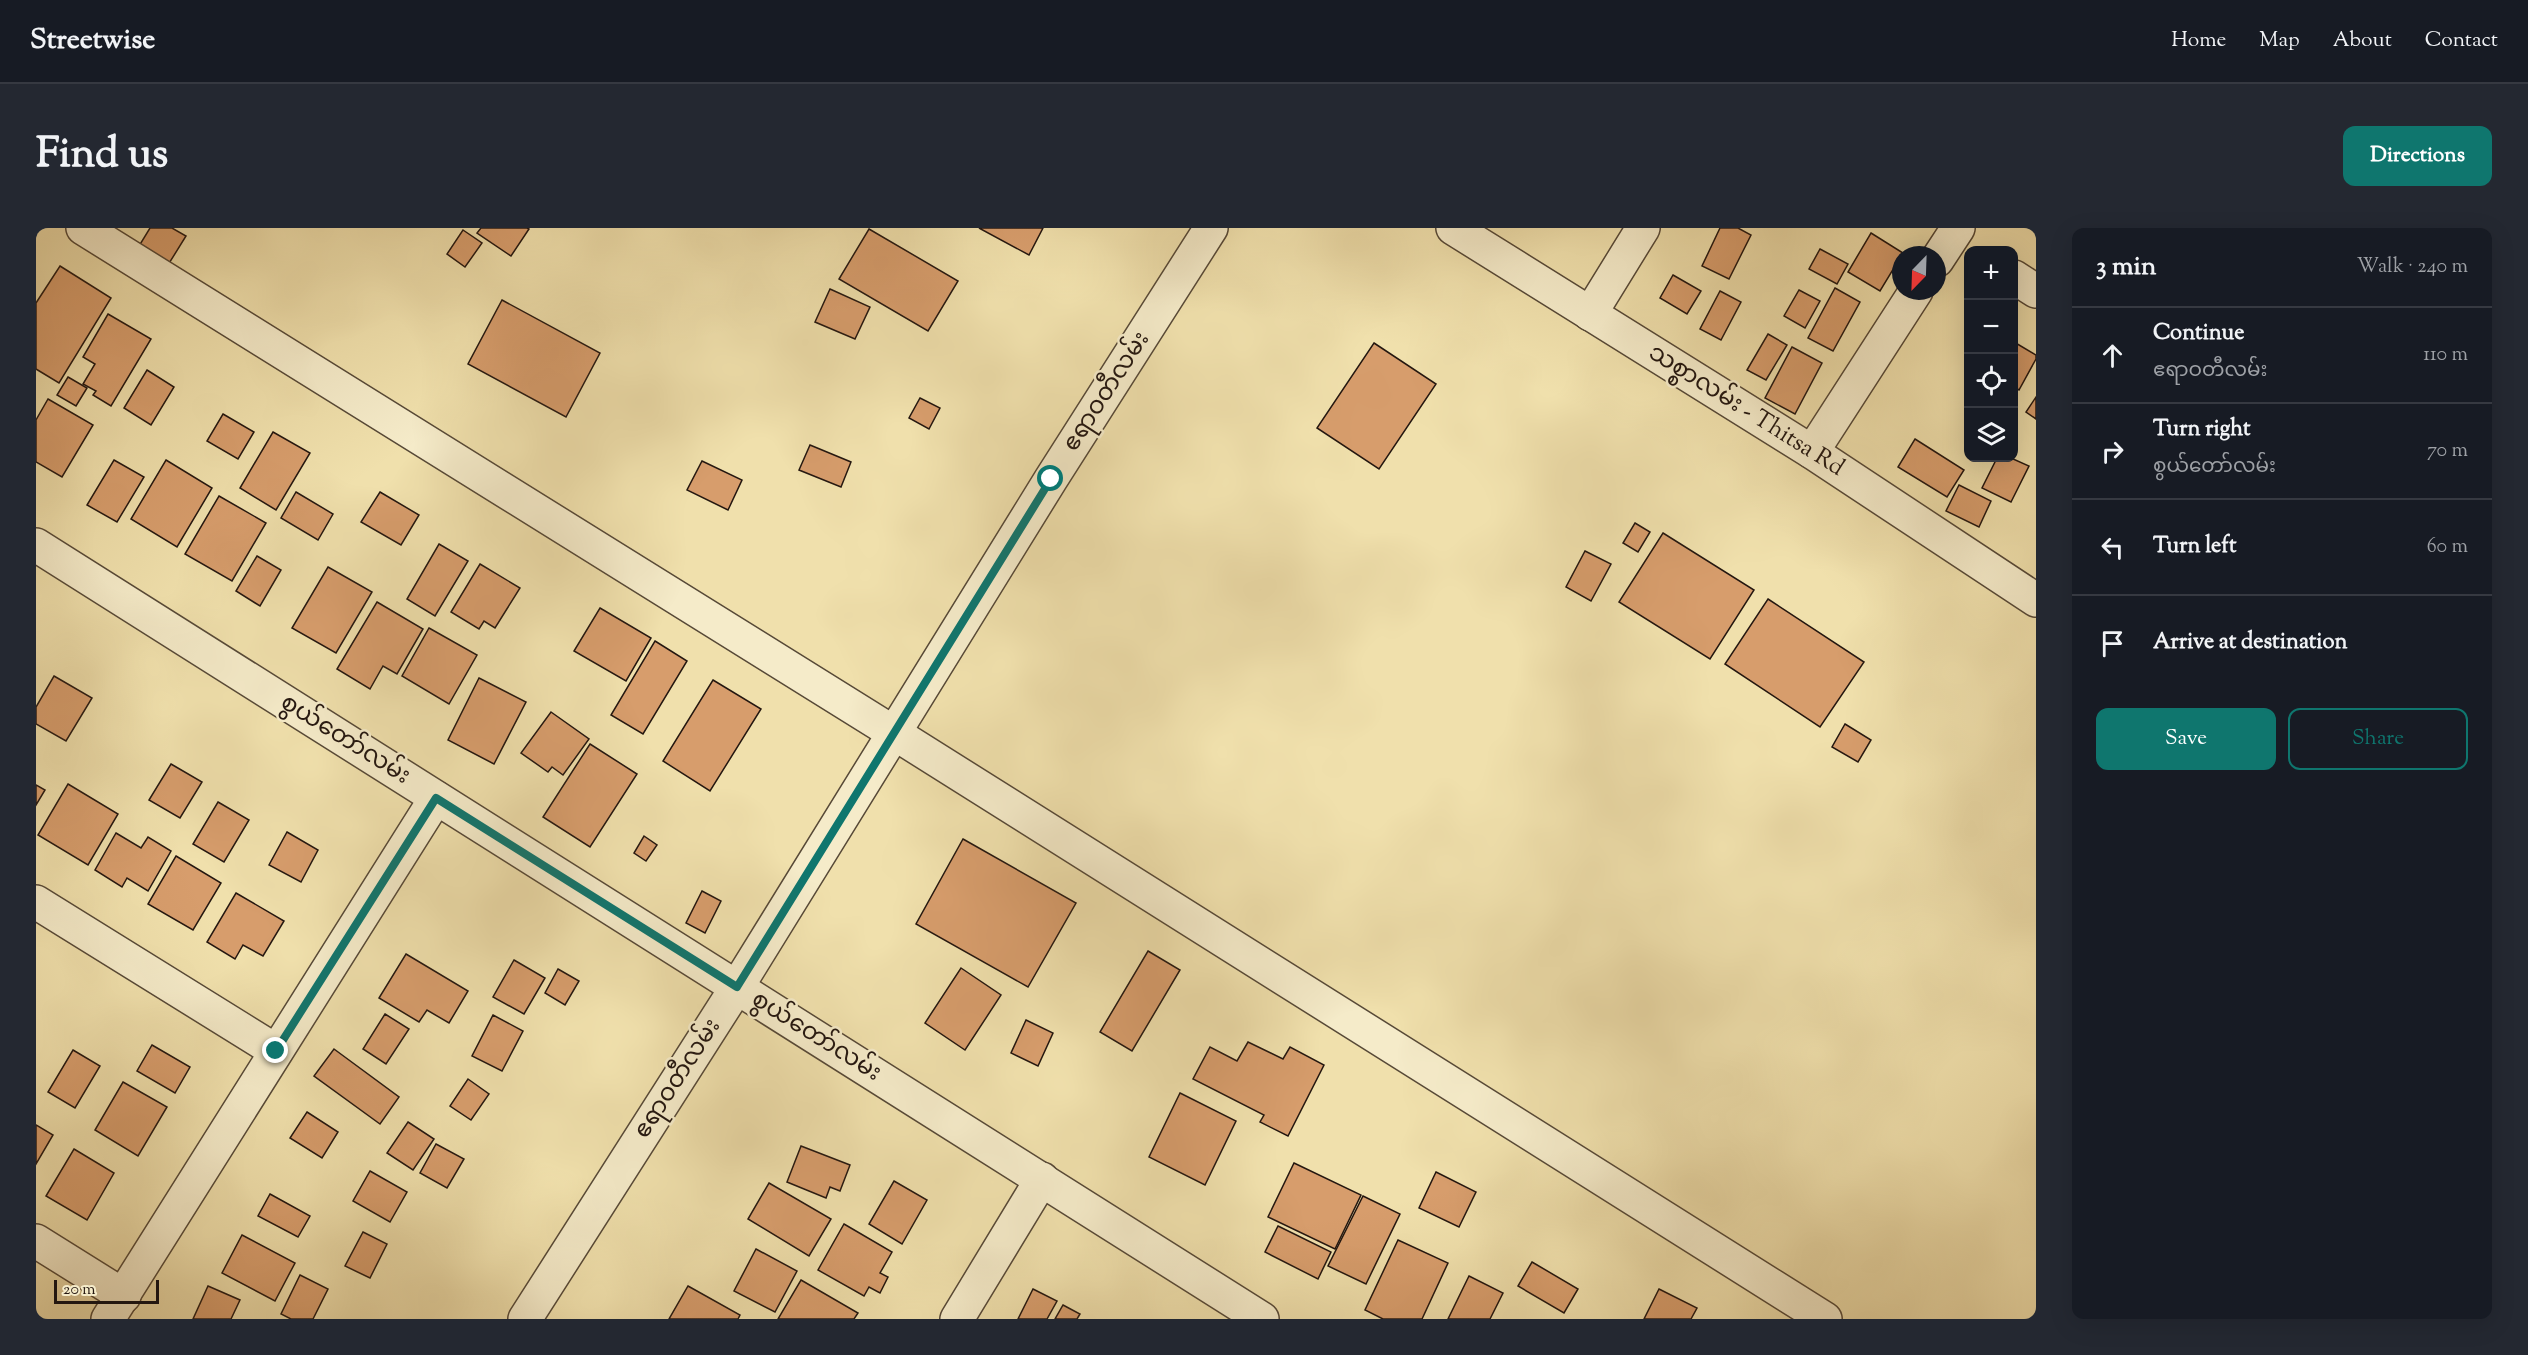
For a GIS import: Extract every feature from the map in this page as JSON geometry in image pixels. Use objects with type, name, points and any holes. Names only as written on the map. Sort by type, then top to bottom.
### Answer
[{"type":"street","points":[[83,228],[894,733],[1825,1319]]},
{"type":"street","name":"ဧရာဝတီလမ်း","points":[[525,1319],[737,987],[1058,469],[1211,228]]},
{"type":"street","name":"သစ္စာလမ်း - Thitsa Rd","points":[[1452,228],[1812,452],[2036,600]]},
{"type":"street","points":[[1590,314],[1643,228]]},
{"type":"street","points":[[2018,280],[2036,291]]},
{"type":"street","points":[[1812,452],[1910,300]]},
{"type":"street","name":"စွယ်တော်လမ်း","points":[[36,545],[1262,1319]]},
{"type":"street","points":[[36,1241],[116,1307],[436,798]]},
{"type":"street","points":[[36,902],[276,1051]]},
{"type":"street","points":[[957,1319],[1042,1179]]},
{"type":"building","points":[[150,228],[172,228],[186,236],[168,265],[139,246]]},
{"type":"building","points":[[481,228],[529,229],[511,256],[477,233]]},
{"type":"building","points":[[979,228],[1043,228],[1029,255]]},
{"type":"building","points":[[1720,228],[1738,228],[1751,235],[1729,279],[1702,266]]},
{"type":"building","points":[[869,229],[958,281],[928,331],[839,279]]},
{"type":"building","points":[[463,230],[482,243],[465,267],[447,254]]},
{"type":"building","points":[[1871,233],[1892,246],[1892,271],[1880,291],[1848,272]]},
{"type":"building","points":[[1820,249],[1848,264],[1837,284],[1809,269]]},
{"type":"building","points":[[60,266],[111,298],[59,383],[36,369],[36,303]]},
{"type":"building","points":[[1673,275],[1701,291],[1687,314],[1660,298]]},
{"type":"building","points":[[1835,288],[1860,302],[1833,351],[1808,338]]},
{"type":"building","points":[[830,289],[870,307],[855,339],[815,322]]},
{"type":"building","points":[[1799,290],[1820,301],[1805,328],[1784,316]]},
{"type":"building","points":[[1720,291],[1741,302],[1721,340],[1700,329]]},
{"type":"building","points":[[502,300],[600,353],[566,417],[468,364]]},
{"type":"building","points":[[108,314],[151,339],[111,406],[93,395],[96,391],[83,384],[95,364],[83,357]]},
{"type":"building","points":[[1768,334],[1787,345],[1766,380],[1747,370]]},
{"type":"building","points":[[1374,343],[1436,384],[1379,469],[1317,428]]},
{"type":"building","points":[[2018,344],[2036,355],[2018,389]]},
{"type":"building","points":[[1792,347],[1822,363],[1795,414],[1765,398]]},
{"type":"building","points":[[147,370],[174,387],[151,425],[124,408]]},
{"type":"building","points":[[68,377],[87,388],[76,406],[57,395]]},
{"type":"building","points":[[2036,397],[2036,419],[2026,412]]},
{"type":"building","points":[[920,398],[940,408],[929,429],[909,418]]},
{"type":"building","points":[[48,399],[93,425],[62,477],[36,462],[36,420]]},
{"type":"building","points":[[223,414],[254,432],[238,459],[207,441]]},
{"type":"building","points":[[273,432],[310,453],[276,510],[240,488]]},
{"type":"building","points":[[1915,439],[1964,470],[1947,497],[1898,467]]},
{"type":"building","points":[[810,445],[851,462],[841,487],[799,470]]},
{"type":"building","points":[[114,460],[144,477],[117,522],[87,505]]},
{"type":"building","points":[[166,460],[212,488],[177,547],[131,519]]},
{"type":"building","points":[[702,461],[742,480],[728,510],[687,490]]},
{"type":"building","points":[[2018,461],[2029,466],[2011,502],[1982,488],[1995,462]]},
{"type":"building","points":[[1959,485],[1991,501],[1979,527],[1946,511]]},
{"type":"building","points":[[296,492],[333,514],[318,540],[281,518]]},
{"type":"building","points":[[380,492],[419,515],[401,545],[361,522]]},
{"type":"building","points":[[219,496],[266,523],[232,581],[185,554]]},
{"type":"building","points":[[1635,523],[1650,532],[1638,552],[1623,543]]},
{"type":"building","points":[[1663,533],[1754,590],[1710,659],[1619,602]]},
{"type":"building","points":[[439,544],[468,561],[435,616],[407,599]]},
{"type":"building","points":[[1585,551],[1611,564],[1591,601],[1566,587]]},
{"type":"building","points":[[257,556],[281,570],[260,606],[236,591]]},
{"type":"building","points":[[480,564],[520,588],[495,628],[484,621],[479,629],[451,612]]},
{"type":"building","points":[[328,567],[372,592],[336,653],[292,628]]},
{"type":"building","points":[[1768,599],[1864,662],[1820,727],[1725,664]]},
{"type":"building","points":[[377,602],[423,629],[397,674],[383,666],[370,689],[337,669]]},
{"type":"building","points":[[600,608],[651,638],[626,681],[574,651]]},
{"type":"building","points":[[429,628],[477,655],[449,704],[402,676]]},
{"type":"building","points":[[655,641],[687,661],[643,734],[611,715]]},
{"type":"building","points":[[54,676],[92,698],[66,741],[36,724],[36,707]]},
{"type":"building","points":[[479,678],[526,702],[494,764],[448,740]]},
{"type":"building","points":[[713,680],[761,709],[710,791],[663,761]]},
{"type":"building","points":[[551,712],[589,739],[563,775],[552,767],[548,772],[521,753]]},
{"type":"building","points":[[1845,724],[1871,740],[1858,762],[1832,747]]},
{"type":"building","points":[[590,744],[637,774],[590,847],[543,817]]},
{"type":"building","points":[[171,764],[202,782],[180,818],[149,800]]},
{"type":"building","points":[[68,784],[118,814],[88,865],[38,835]]},
{"type":"building","points":[[36,785],[45,790],[36,805]]},
{"type":"building","points":[[218,802],[249,820],[224,862],[193,844]]},
{"type":"building","points":[[287,832],[318,850],[301,882],[269,865]]},
{"type":"building","points":[[116,833],[141,848],[148,837],[171,851],[148,891],[127,878],[122,887],[95,870]]},
{"type":"building","points":[[644,836],[657,845],[646,861],[634,853]]},
{"type":"building","points":[[963,839],[1076,903],[1028,987],[916,924]]},
{"type":"building","points":[[176,856],[221,883],[193,930],[148,904]]},
{"type":"building","points":[[702,891],[721,901],[705,933],[686,923]]},
{"type":"building","points":[[236,893],[284,921],[263,956],[243,945],[235,959],[207,942]]},
{"type":"building","points":[[1148,951],[1180,970],[1132,1051],[1100,1032]]},
{"type":"building","points":[[406,954],[468,991],[449,1023],[427,1010],[419,1022],[379,998]]},
{"type":"building","points":[[514,960],[545,978],[524,1014],[493,997]]},
{"type":"building","points":[[961,968],[1001,995],[965,1050],[925,1023]]},
{"type":"building","points":[[558,969],[579,981],[565,1005],[545,993]]},
{"type":"building","points":[[385,1014],[409,1029],[386,1064],[363,1049]]},
{"type":"building","points":[[493,1015],[523,1031],[502,1071],[472,1056]]},
{"type":"building","points":[[1026,1020],[1053,1033],[1038,1066],[1011,1053]]},
{"type":"building","points":[[1248,1042],[1283,1059],[1290,1047],[1324,1065],[1288,1136],[1260,1122],[1264,1115],[1193,1079],[1210,1047],[1237,1061]]},
{"type":"building","points":[[152,1045],[190,1067],[175,1093],[137,1071]]},
{"type":"building","points":[[334,1049],[399,1097],[380,1124],[314,1076]]},
{"type":"building","points":[[73,1050],[100,1066],[75,1108],[48,1092]]},
{"type":"building","points":[[468,1079],[489,1094],[471,1120],[450,1106]]},
{"type":"building","points":[[123,1082],[167,1107],[138,1156],[95,1130]]},
{"type":"building","points":[[1180,1093],[1236,1121],[1205,1185],[1149,1157]]},
{"type":"building","points":[[307,1112],[338,1132],[322,1158],[290,1138]]},
{"type":"building","points":[[408,1122],[434,1139],[413,1170],[387,1153]]},
{"type":"building","points":[[36,1125],[53,1135],[36,1164]]},
{"type":"building","points":[[436,1144],[464,1159],[447,1188],[420,1173]]},
{"type":"building","points":[[801,1146],[850,1165],[840,1191],[830,1187],[826,1198],[787,1182]]},
{"type":"building","points":[[74,1149],[114,1173],[87,1220],[46,1196]]},
{"type":"building","points":[[1294,1163],[1361,1195],[1335,1249],[1268,1217]]},
{"type":"building","points":[[370,1171],[407,1192],[390,1222],[353,1201]]},
{"type":"building","points":[[1436,1172],[1476,1192],[1459,1227],[1419,1208]]},
{"type":"building","points":[[894,1181],[927,1200],[902,1244],[869,1224]]},
{"type":"building","points":[[769,1183],[831,1219],[809,1256],[748,1219]]},
{"type":"building","points":[[270,1194],[310,1216],[298,1237],[258,1216]]},
{"type":"building","points":[[1363,1196],[1400,1214],[1366,1284],[1328,1266]]},
{"type":"building","points":[[844,1224],[892,1252],[880,1273],[888,1277],[880,1293],[869,1287],[864,1296],[818,1270]]},
{"type":"building","points":[[1278,1226],[1331,1252],[1318,1279],[1265,1252]]},
{"type":"building","points":[[363,1232],[387,1244],[370,1278],[345,1266]]},
{"type":"building","points":[[242,1235],[295,1263],[275,1301],[222,1273]]},
{"type":"building","points":[[1398,1240],[1448,1263],[1422,1319],[1383,1319],[1365,1310]]},
{"type":"building","points":[[756,1249],[797,1271],[775,1312],[734,1291]]},
{"type":"building","points":[[1532,1262],[1578,1289],[1564,1313],[1518,1286]]},
{"type":"building","points":[[300,1275],[328,1289],[313,1319],[291,1319],[281,1314]]},
{"type":"building","points":[[1469,1276],[1503,1293],[1490,1319],[1448,1319]]},
{"type":"building","points":[[801,1280],[858,1313],[854,1319],[778,1319]]},
{"type":"building","points":[[208,1286],[240,1300],[231,1319],[193,1319]]},
{"type":"building","points":[[688,1286],[740,1315],[738,1319],[669,1319]]},
{"type":"building","points":[[1033,1289],[1057,1301],[1047,1319],[1018,1319]]},
{"type":"building","points":[[1659,1289],[1697,1308],[1691,1319],[1644,1319]]},
{"type":"building","points":[[1063,1305],[1080,1314],[1077,1319],[1055,1319]]},
{"type":"route","points":[[276,1051],[436,798],[737,987],[1051,479]]}]
